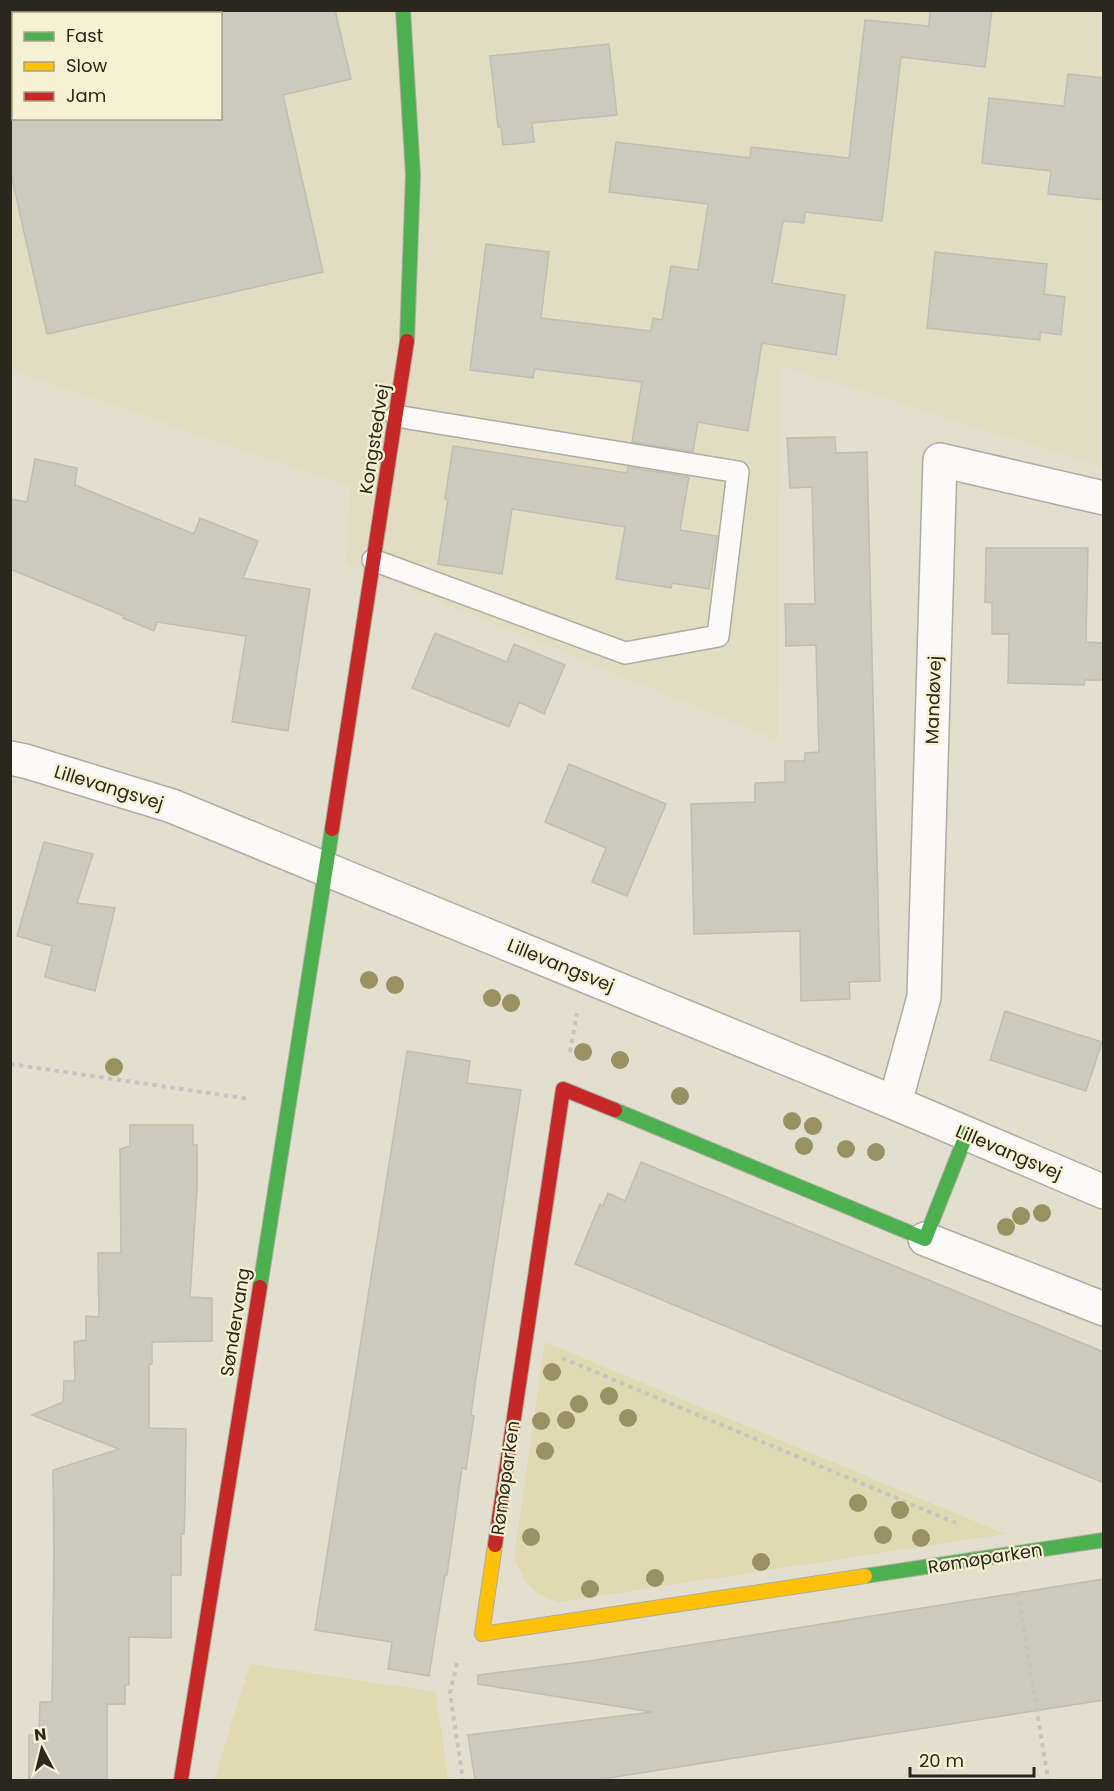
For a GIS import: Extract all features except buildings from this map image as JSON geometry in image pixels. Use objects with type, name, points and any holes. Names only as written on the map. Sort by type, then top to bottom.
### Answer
[{"type":"street","name":"Kongstedvej","points":[[326,869],[407,342],[413,175],[403,10]]},
{"type":"street","name":"Mandøvej","points":[[895,1103],[924,997],[940,460],[1104,498]]},
{"type":"street","name":"Lillevangsvej","points":[[10,758],[171,806],[895,1103],[1104,1192]]},
{"type":"street","name":"Søndervang","points":[[181,1780],[326,869]]},
{"type":"street","points":[[563,1089],[925,1239],[1104,1309]]},
{"type":"street","name":"Rømøparken","points":[[563,1089],[482,1634],[1104,1540]]},
{"type":"street","points":[[925,1239],[967,1133]]},
{"type":"lane","points":[[373,560],[624,653],[718,636],[738,472],[396,416]]},
{"type":"path","points":[[563,1089],[584,975]]},
{"type":"path","points":[[10,1064],[288,1105]]},
{"type":"path","points":[[525,1342],[960,1524]]},
{"type":"path","points":[[1012,1554],[1048,1780]]},
{"type":"path","points":[[463,1780],[450,1693],[458,1661],[482,1634]]},
{"type":"shaded area","points":[[11,11],[1103,11],[1103,467],[780,365],[777,740],[346,563],[351,487],[11,370]]},
{"type":"shaded area","points":[[545,1342],[1005,1534],[559,1602],[549,1599],[530,1587],[514,1557]]},
{"type":"shaded area","points":[[250,1664],[436,1692],[448,1780],[214,1780]]},
{"type":"traffic: fast","points":[[403,10],[413,175],[407,341]]},
{"type":"traffic: fast","points":[[260,1287],[332,829]]},
{"type":"traffic: fast","points":[[615,1110],[925,1239],[967,1133]]},
{"type":"traffic: fast","points":[[865,1576],[1104,1540]]},
{"type":"traffic: slow","points":[[495,1545],[482,1634],[865,1576]]},
{"type":"traffic: jam","points":[[332,829],[407,341]]},
{"type":"traffic: jam","points":[[495,1545],[563,1089],[615,1110]]},
{"type":"traffic: jam","points":[[181,1780],[260,1287]]}]
